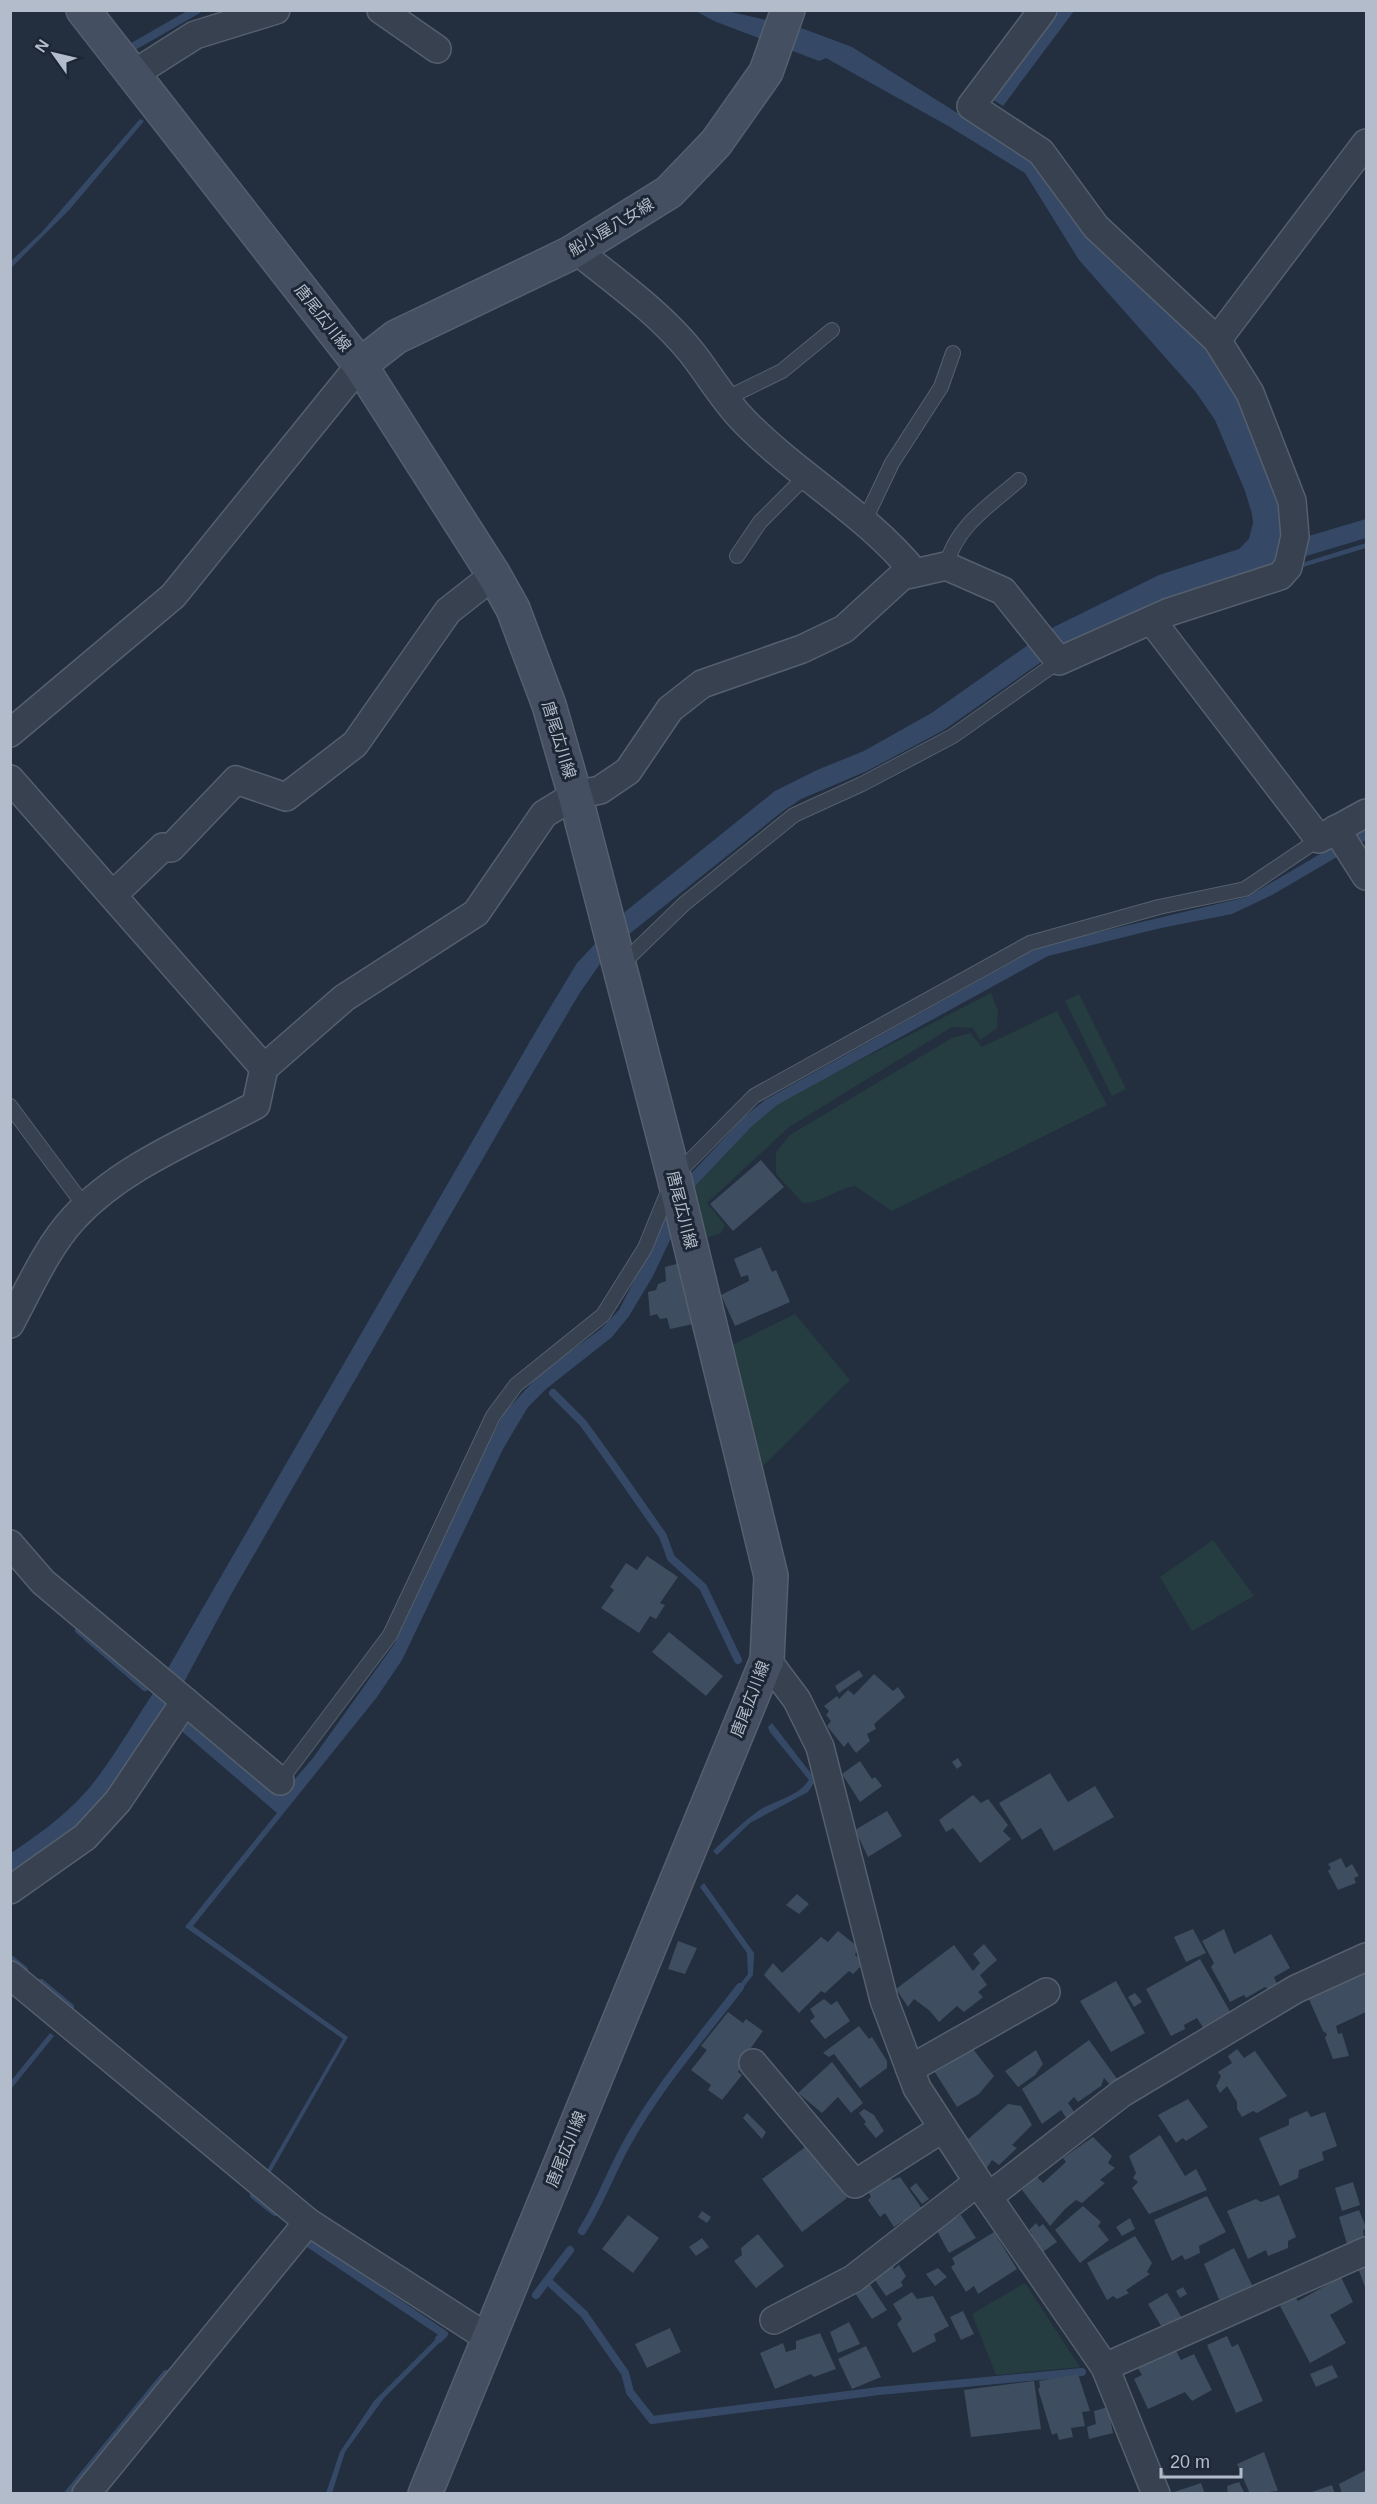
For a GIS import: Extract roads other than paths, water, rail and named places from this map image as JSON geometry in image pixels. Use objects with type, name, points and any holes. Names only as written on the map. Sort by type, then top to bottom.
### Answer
[{"type":"main road","name":"唐尾広川線","points":[[83,10],[360,365],[494,575],[513,609],[549,705],[575,795],[678,1194],[771,1576],[767,1660],[425,2493]]},
{"type":"main road","name":"船小屋八女線","points":[[360,365],[396,337],[576,250],[669,192],[716,143],[766,72],[782,26]]},
{"type":"street","points":[[132,75],[195,35],[276,10]]},
{"type":"street","points":[[381,10],[437,49]]},
{"type":"street","points":[[10,1324],[41,1266],[73,1219],[114,1182],[256,1105],[264,1068],[344,998],[476,913],[544,814],[575,795],[600,790],[628,771],[670,709],[702,684],[802,649],[844,629],[902,576],[946,566],[1003,591],[1057,660],[1169,612],[1280,576],[1292,549],[1292,501],[1250,393],[1217,340],[1096,227],[1041,152],[971,106],[1038,12]]},
{"type":"street","points":[[1217,340],[1366,143]]},
{"type":"street","points":[[576,250],[663,323],[692,353],[744,422],[806,476],[890,543],[915,573]]},
{"type":"street","points":[[10,733],[173,596],[360,365]]},
{"type":"street","points":[[113,895],[164,847],[171,848],[236,780],[286,797],[355,744],[448,610],[494,575]]},
{"type":"street","points":[[1152,621],[1366,876]]},
{"type":"street","points":[[10,779],[264,1068]]},
{"type":"street","points":[[1337,840],[1366,813]]},
{"type":"street","points":[[10,1544],[44,1582],[280,1781]]},
{"type":"street","points":[[767,1660],[797,1700],[820,1747],[884,2000],[917,2088],[983,2190],[1105,2367],[1156,2493]]},
{"type":"street","points":[[10,1890],[85,1837],[118,1802],[182,1699]]},
{"type":"street","points":[[774,2320],[852,2279],[1122,2093],[1296,1989],[1366,1957]]},
{"type":"street","points":[[10,1975],[308,2222],[488,2338]]},
{"type":"street","points":[[910,2069],[1046,1992]]},
{"type":"street","points":[[753,2063],[855,2184],[943,2128]]},
{"type":"street","points":[[86,2493],[308,2222]]},
{"type":"street","points":[[1105,2367],[1366,2251]]},
{"type":"lane","points":[[725,399],[782,371],[832,330]]},
{"type":"lane","points":[[864,522],[892,463],[941,387],[953,353]]},
{"type":"lane","points":[[737,556],[760,522],[806,476]]},
{"type":"lane","points":[[946,566],[951,546],[965,528],[1019,480]]},
{"type":"lane","points":[[615,948],[684,904],[794,815],[862,784],[953,736],[1057,660]]},
{"type":"lane","points":[[280,1781],[390,1635],[493,1416],[516,1385],[603,1315],[678,1194],[754,1096],[1030,943],[1159,907],[1245,889],[1337,840]]},
{"type":"lane","points":[[10,1106],[86,1208]]},
{"type":"water","points":[[696,11],[727,11],[801,28],[852,47],[1037,163],[1207,348],[1228,376],[1302,538],[1366,519],[1366,538],[1161,600],[1061,648],[944,730],[867,771],[801,799],[623,939],[602,961],[579,994],[233,1591],[170,1708],[282,1794],[313,1758],[395,1643],[504,1413],[541,1373],[601,1329],[619,1310],[686,1179],[744,1117],[765,1100],[1028,953],[1049,944],[1247,897],[1366,827],[1366,840],[1272,895],[1232,914],[1161,928],[1048,956],[777,1105],[752,1126],[696,1185],[653,1276],[629,1316],[612,1337],[546,1389],[528,1407],[503,1449],[402,1660],[377,1697],[193,1926],[348,2037],[269,2175],[266,2172],[343,2039],[185,1927],[277,1813],[164,1716],[118,1782],[101,1803],[70,1833],[11,1876],[11,1853],[48,1827],[91,1786],[156,1689],[577,963],[626,911],[775,791],[817,770],[864,751],[933,712],[1052,628],[1159,575],[1239,549],[1249,539],[1253,523],[1245,491],[1215,420],[1195,391],[1079,260],[1025,173],[950,127],[826,58],[819,61],[714,21]]},
{"type":"water","points":[[1058,11],[1074,11],[1003,106],[992,99]]},
{"type":"water","points":[[140,119],[144,121],[70,209],[11,268],[11,261],[42,232]]},
{"type":"water","points":[[1366,543],[1366,548],[1303,567],[1302,563]]},
{"type":"water","points":[[772,1723],[816,1780],[808,1792],[750,1823],[717,1855],[713,1851],[746,1820],[765,1807],[799,1790],[809,1780],[770,1732],[768,1727]]},
{"type":"water","points":[[704,1883],[754,1953],[753,1975],[735,1998],[732,1995],[748,1974],[747,1953],[700,1887]]},
{"type":"water","points":[[50,2033],[54,2036],[11,2089],[11,2081]]},
{"type":"water","points":[[444,2331],[447,2335],[384,2398],[345,2452],[332,2493],[326,2493],[340,2452],[374,2401]]},
{"type":"waterway","points":[[134,46],[197,10]]},
{"type":"waterway","points":[[553,1393],[583,1423],[614,1466],[663,1536],[671,1558],[703,1587],[738,1660]]},
{"type":"waterway","points":[[79,1630],[145,1687]]},
{"type":"waterway","points":[[10,1959],[24,1970]]},
{"type":"waterway","points":[[41,1983],[70,2007]]},
{"type":"waterway","points":[[582,2231],[626,2145],[651,2103],[740,1987]]},
{"type":"waterway","points":[[254,2195],[275,2212]]},
{"type":"waterway","points":[[311,2245],[444,2334],[439,2339]]},
{"type":"waterway","points":[[536,2295],[570,2250]]},
{"type":"waterway","points":[[548,2281],[584,2314],[625,2373],[630,2392],[652,2420],[879,2391],[1082,2372]]},
{"type":"waterway","points":[[68,2494],[166,2374]]}]
